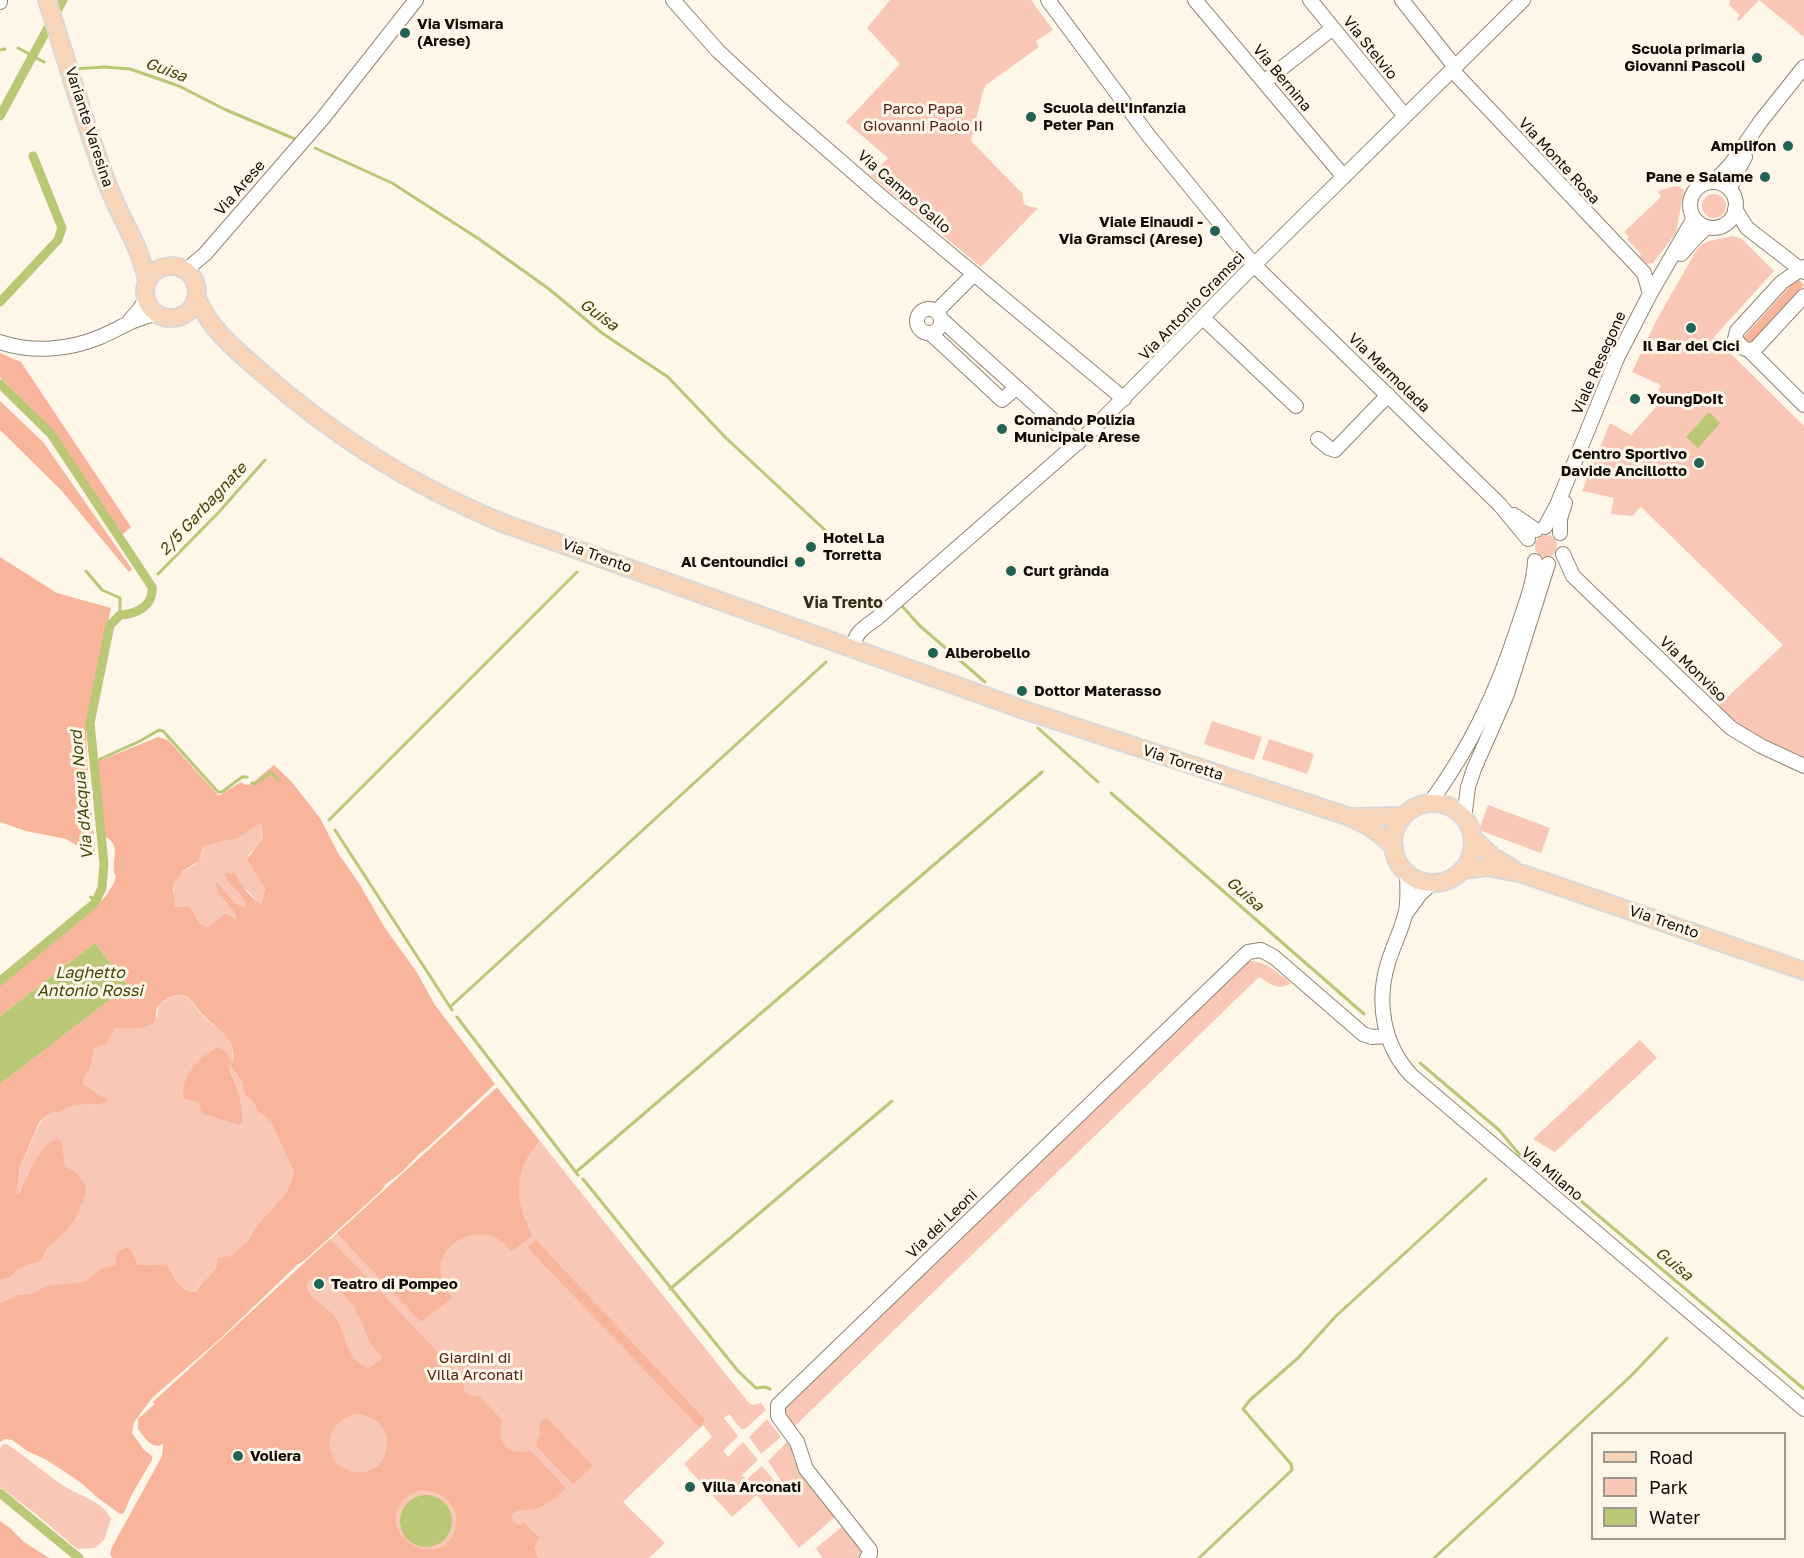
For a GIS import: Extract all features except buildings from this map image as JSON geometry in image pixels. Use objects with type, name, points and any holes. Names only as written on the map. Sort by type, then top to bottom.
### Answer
[{"type":"main road","name":"Variante Varesina","points":[[47,0],[75,89],[118,211],[140,250],[147,280]]},
{"type":"main road","name":"Variante Varesina","points":[[140,250],[163,267]]},
{"type":"main road","points":[[156,314],[149,307],[146,299],[144,291],[147,280],[155,271],[163,267],[178,267],[190,274]]},
{"type":"main road","name":"Via Trento","points":[[190,274],[197,288],[197,299],[217,332],[270,380],[339,435],[403,476],[500,522],[1016,707]]},
{"type":"main road","points":[[182,316],[191,309],[197,299]]},
{"type":"main road","name":"Via Trento","points":[[156,314],[171,319],[182,316],[217,332]]},
{"type":"main road","name":"Via Torretta","points":[[1016,707],[1350,817],[1370,827],[1394,846]]},
{"type":"main road","points":[[1472,837],[1470,856],[1462,870],[1449,879],[1433,882],[1419,880],[1407,873],[1398,861],[1394,846],[1396,830],[1404,816],[1418,806],[1430,803],[1449,806],[1464,818],[1472,837],[1502,866]]},
{"type":"main road","name":"Via Torretta","points":[[1350,817],[1404,816]]},
{"type":"main road","points":[[1462,870],[1502,866]]},
{"type":"main road","name":"Via Trento","points":[[1502,866],[1804,971]]},
{"type":"street","name":"Via Arese","points":[[190,274],[323,118],[416,0]]},
{"type":"street","name":"Via Campo Gallo","points":[[673,0],[718,51],[776,105],[1124,399]]},
{"type":"street","name":"Via Marmolada","points":[[1048,0],[1132,113],[1254,266],[1500,505],[1537,532]]},
{"type":"street","name":"Via Bernina","points":[[1195,0],[1344,177]]},
{"type":"street","name":"Via Stelvio","points":[[1310,0],[1405,117]]},
{"type":"street","name":"Via Monte Rosa","points":[[1402,0],[1454,69],[1489,110],[1644,273],[1650,294]]},
{"type":"street","name":"Via Antonio Gramsci","points":[[853,650],[864,640],[873,622],[1078,443],[1124,399],[1254,266],[1523,0]]},
{"type":"street","points":[[1264,82],[1332,28]]},
{"type":"street","points":[[1714,182],[1731,164],[1804,67]]},
{"type":"street","points":[[1730,190],[1738,168],[1750,149],[1804,79]]},
{"type":"street","points":[[1735,209],[1727,223],[1721,227],[1707,227],[1694,218],[1690,205],[1694,193],[1706,183],[1720,183],[1734,196],[1735,209],[1747,228],[1803,270],[1782,282],[1735,334],[1737,341],[1804,405]]},
{"type":"street","name":"Viale Resegone","points":[[1537,532],[1557,505],[1618,356],[1650,294],[1694,218]]},
{"type":"street","points":[[1727,223],[1747,228]]},
{"type":"street","name":"Viale Resegone","points":[[1560,533],[1560,519],[1568,496],[1624,359],[1679,256],[1707,227]]},
{"type":"street","points":[[1782,255],[1784,266],[1782,282]]},
{"type":"street","points":[[1644,273],[1656,273],[1664,269]]},
{"type":"street","points":[[930,333],[937,330],[939,316],[974,274]]},
{"type":"street","points":[[1750,351],[1758,346],[1804,296]]},
{"type":"street","name":"Via Trento","points":[[126,323],[146,299]]},
{"type":"street","points":[[1016,388],[1002,400],[930,333],[920,329],[917,322],[918,317],[926,309],[939,316],[1078,443]]},
{"type":"street","name":"Via Trento","points":[[0,342],[35,348],[69,347],[103,336],[126,323],[156,314]]},
{"type":"street","points":[[1203,318],[1296,406]]},
{"type":"street","points":[[1318,439],[1335,450],[1388,395]]},
{"type":"street","points":[[1430,803],[1450,774],[1491,701],[1532,586],[1545,563],[1563,554],[1564,541],[1560,533],[1554,529],[1537,532],[1528,550],[1545,563]]},
{"type":"street","name":"Via Monviso","points":[[1563,554],[1573,576]]},
{"type":"street","points":[[1464,818],[1468,788],[1474,769],[1507,694],[1545,563]]},
{"type":"street","name":"Via Monviso","points":[[1545,563],[1573,576],[1731,728],[1761,747],[1804,766]]},
{"type":"street","points":[[1406,914],[1407,873]]},
{"type":"street","points":[[1406,914],[1420,894],[1433,882]]},
{"type":"street","name":"Via Milano","points":[[1406,914],[1383,982],[1383,1010],[1387,1036],[1398,1059],[1411,1075],[1804,1409]]},
{"type":"street","name":"Via dei Leoni","points":[[867,1558],[870,1550],[804,1465],[797,1442],[778,1416],[778,1405],[1248,952],[1257,950],[1266,952],[1363,1034],[1372,1037],[1387,1036]]},
{"type":"green space","name":"Parco Papa Giovanni Paolo II","points":[[890,0],[1031,0],[1053,30],[1036,41],[1039,47],[986,85],[983,91],[971,141],[1022,193],[1024,204],[1038,208],[981,267],[871,176],[888,158],[846,122],[900,64],[867,28]]},
{"type":"green space","points":[[1730,0],[1759,0],[1739,21],[1737,19],[1740,15],[1729,5]]},
{"type":"green space","points":[[1759,0],[1804,0],[1804,37]]},
{"type":"green space","points":[[1678,186],[1684,190],[1676,233],[1653,263],[1647,264],[1639,257],[1641,254],[1627,239],[1629,237],[1624,232],[1661,197],[1658,192]]},
{"type":"green space","points":[[1714,194],[1723,197],[1726,206],[1723,215],[1714,218],[1705,215],[1702,206],[1705,197]]},
{"type":"green space","name":"Centro Sportivo Davide Ancillotto","points":[[1733,236],[1742,239],[1774,271],[1714,337],[1804,426],[1804,758],[1746,730],[1718,706],[1783,645],[1641,507],[1632,516],[1611,514],[1614,498],[1582,491],[1610,423],[1631,435],[1655,408],[1661,385],[1632,372],[1656,321],[1696,251],[1702,244],[1709,241]]},
{"type":"green space","points":[[1546,535],[1556,542],[1557,546],[1550,556],[1546,557],[1536,550],[1535,546],[1542,536]]},
{"type":"green space","points":[[1212,721],[1262,737],[1254,760],[1204,744]]},
{"type":"green space","points":[[1269,739],[1314,754],[1307,774],[1262,759]]},
{"type":"green space","points":[[1488,805],[1550,828],[1541,853],[1479,830]]},
{"type":"green space","points":[[262,824],[263,838],[248,856],[249,862],[265,889],[261,906],[249,892],[226,873],[229,883],[239,891],[245,905],[244,908],[235,903],[223,889],[224,902],[233,908],[236,919],[224,914],[208,927],[199,921],[192,911],[183,907],[175,907],[173,892],[175,882],[180,874],[199,861],[204,846],[238,838]]},
{"type":"green space","points":[[1251,961],[1267,966],[1291,983],[1278,987],[1259,977],[795,1426],[780,1406],[1242,964]]},
{"type":"green space","points":[[176,994],[186,997],[226,1036],[233,1054],[233,1064],[225,1051],[215,1047],[190,1071],[198,1102],[216,1117],[236,1125],[241,1102],[228,1061],[242,1082],[245,1095],[271,1122],[294,1173],[287,1192],[254,1229],[248,1241],[217,1264],[211,1277],[199,1286],[196,1292],[190,1292],[182,1287],[167,1264],[138,1265],[131,1251],[122,1249],[115,1265],[102,1268],[85,1283],[46,1286],[33,1293],[18,1295],[0,1303],[0,1280],[10,1278],[20,1268],[41,1261],[47,1249],[67,1230],[77,1173],[65,1165],[62,1143],[57,1139],[34,1163],[17,1194],[19,1169],[41,1121],[50,1113],[59,1112],[74,1105],[100,1104],[108,1101],[83,1084],[90,1070],[94,1049],[106,1044],[116,1028],[135,1028],[157,1017],[159,1005]]},
{"type":"green space","points":[[1640,1040],[1657,1058],[1555,1152],[1533,1139]]},
{"type":"green space","name":"Giardini di Villa Arconati","points":[[497,1087],[748,1402],[753,1405],[761,1403],[766,1410],[745,1429],[741,1429],[729,1414],[724,1418],[738,1436],[723,1451],[728,1457],[743,1442],[758,1460],[742,1475],[746,1480],[762,1466],[778,1485],[781,1481],[768,1461],[789,1440],[795,1462],[836,1516],[799,1548],[757,1495],[732,1517],[684,1464],[712,1437],[703,1425],[623,1502],[665,1543],[649,1558],[292,1558],[181,1432],[159,1446],[155,1446],[138,1429],[138,1419],[155,1404],[153,1402]]},
{"type":"green space","points":[[767,1419],[781,1437],[761,1454],[749,1437]]},
{"type":"green space","points":[[3,1444],[7,1444],[67,1488],[102,1507],[111,1519],[104,1540],[95,1548],[77,1549],[0,1487],[0,1448]]},
{"type":"green space","points":[[843,1526],[865,1551],[861,1558],[822,1558],[816,1548]]},
{"type":"shaded area","points":[[1798,279],[1804,285],[1754,339],[1754,343],[1747,345],[1741,340],[1793,283]]},
{"type":"shaded area","points":[[0,353],[21,362],[131,527],[122,535],[54,433],[0,377]]},
{"type":"shaded area","points":[[0,401],[43,442],[132,569],[129,572],[61,490],[0,430]]},
{"type":"shaded area","points":[[0,557],[57,593],[111,608],[86,724],[95,852],[86,851],[66,839],[26,831],[0,822]]},
{"type":"shaded area","points":[[158,737],[168,740],[218,795],[241,782],[246,785],[251,784],[274,765],[291,781],[320,818],[338,853],[385,928],[416,971],[435,1005],[495,1084],[402,1172],[297,1265],[220,1339],[153,1397],[134,1422],[132,1433],[144,1450],[152,1456],[152,1460],[124,1513],[120,1514],[80,1482],[45,1459],[29,1452],[12,1440],[5,1439],[0,1442],[0,1303],[18,1295],[33,1293],[46,1286],[85,1282],[102,1268],[115,1265],[117,1253],[126,1248],[131,1251],[138,1265],[167,1264],[182,1287],[190,1292],[196,1292],[215,1269],[218,1258],[230,1256],[248,1241],[254,1229],[287,1192],[294,1173],[271,1122],[245,1095],[242,1082],[229,1063],[239,1096],[242,1122],[237,1125],[202,1113],[198,1102],[183,1098],[183,1089],[188,1075],[203,1058],[216,1047],[225,1051],[233,1063],[233,1055],[230,1042],[189,999],[179,995],[173,996],[159,1005],[154,1023],[141,1028],[116,1028],[106,1044],[94,1049],[90,1070],[83,1084],[109,1101],[100,1104],[74,1105],[59,1112],[50,1113],[40,1121],[19,1169],[17,1194],[45,1147],[57,1139],[62,1142],[65,1165],[77,1173],[85,1185],[86,1193],[76,1218],[47,1249],[41,1261],[20,1268],[10,1278],[0,1280],[0,1084],[128,986],[95,943],[0,1016],[0,985],[95,907],[106,896],[116,877],[114,846],[104,836],[97,762]],"holes":[[[262,824],[263,838],[247,859],[265,889],[261,905],[244,888],[234,873],[226,873],[225,876],[231,886],[239,892],[245,904],[244,907],[235,903],[216,881],[219,894],[232,909],[236,919],[224,914],[208,927],[199,922],[189,907],[175,907],[173,889],[175,882],[183,871],[199,861],[204,846],[238,838]]]},
{"type":"shaded area","points":[[497,1088],[539,1141],[524,1164],[519,1187],[522,1210],[532,1236],[512,1251],[496,1238],[482,1234],[467,1236],[453,1244],[443,1256],[440,1268],[443,1281],[452,1298],[421,1322],[337,1233]]},
{"type":"shaded area","points":[[330,1239],[464,1380],[466,1393],[479,1396],[503,1421],[501,1435],[506,1446],[516,1452],[530,1450],[566,1488],[538,1508],[517,1510],[512,1515],[513,1522],[520,1525],[524,1523],[539,1538],[534,1548],[538,1558],[112,1558],[110,1554],[112,1547],[162,1456],[163,1444],[151,1444],[138,1429],[138,1419],[155,1404],[153,1402]],"holes":[[[317,1276],[326,1278],[354,1306],[371,1344],[383,1358],[368,1369],[353,1357],[333,1315],[310,1294],[307,1283]],[[359,1414],[373,1419],[382,1428],[387,1438],[382,1460],[375,1468],[364,1472],[344,1469],[332,1456],[329,1445],[335,1426],[352,1415]],[[420,1490],[435,1493],[448,1500],[457,1519],[455,1531],[448,1542],[440,1548],[426,1549],[414,1546],[405,1539],[398,1530],[396,1519],[398,1508],[406,1498]]]},
{"type":"shaded area","points":[[536,1240],[705,1420],[700,1428],[527,1247]]},
{"type":"shaded area","points":[[546,1417],[593,1466],[573,1484],[536,1446],[540,1433],[539,1424]]},
{"type":"shaded area","points":[[0,1521],[24,1542],[49,1558],[0,1558]]},
{"type":"water","points":[[1709,412],[1720,423],[1698,448],[1686,437]]},
{"type":"water","name":"Laghetto Antonio Rossi","points":[[95,943],[128,986],[0,1084],[0,1016]]},
{"type":"water","points":[[426,1495],[440,1499],[448,1507],[452,1521],[448,1535],[440,1543],[426,1547],[412,1543],[404,1535],[400,1521],[404,1507],[412,1499]]},
{"type":"waterway","name":"Guisa","points":[[0,116],[63,0]]},
{"type":"waterway","name":"Guisa","points":[[18,48],[44,62]]},
{"type":"waterway","name":"Guisa","points":[[0,50],[5,49]]},
{"type":"waterway","name":"Guisa","points":[[74,69],[105,67],[130,69],[179,86],[224,109],[295,139]]},
{"type":"waterway","name":"Guisa","points":[[315,148],[392,183],[479,239],[549,289],[602,333],[668,377],[726,438],[839,543]]},
{"type":"waterway","name":"Via d'Acqua Nord","points":[[0,302],[58,240],[62,228],[33,156]]},
{"type":"waterway","name":"Via d'Acqua Nord","points":[[0,384],[51,434],[152,587],[150,599],[143,608],[120,615],[110,625],[90,723],[104,864],[102,888],[95,903],[0,981]]},
{"type":"waterway","name":"2/5 Garbagnate","points":[[158,574],[218,513],[265,460]]},
{"type":"waterway","points":[[86,571],[102,590],[120,598],[120,615]]},
{"type":"waterway","points":[[329,820],[577,572]]},
{"type":"waterway","name":"Guisa","points":[[902,606],[920,626],[985,682]]},
{"type":"waterway","points":[[450,1007],[826,662]]},
{"type":"waterway","name":"Guisa","points":[[1038,728],[1098,782]]},
{"type":"waterway","points":[[94,762],[159,730],[163,731],[218,792],[222,792],[242,777],[247,777]]},
{"type":"waterway","points":[[252,783],[255,784],[271,772],[278,780]]},
{"type":"waterway","points":[[576,1172],[1042,772]]},
{"type":"waterway","name":"Guisa","points":[[1111,793],[1364,1014]]},
{"type":"waterway","points":[[335,830],[452,1010]]},
{"type":"waterway","name":"Via d'Acqua Nord","points":[[91,897],[95,903]]},
{"type":"waterway","points":[[457,1017],[578,1175]]},
{"type":"waterway","name":"Guisa","points":[[1420,1063],[1499,1130],[1520,1155]]},
{"type":"waterway","points":[[670,1289],[892,1101]]},
{"type":"waterway","name":"Guisa","points":[[1526,1161],[1536,1163],[1804,1389]]},
{"type":"waterway","points":[[583,1179],[738,1371],[756,1388],[770,1389]]},
{"type":"waterway","points":[[1199,1558],[1292,1470],[1291,1464],[1243,1409],[1250,1400],[1298,1358],[1336,1316],[1486,1179]]},
{"type":"waterway","points":[[1434,1558],[1631,1376],[1667,1338]]},
{"type":"waterway","name":"Via d'Acqua Nord","points":[[0,1493],[79,1558]]},
{"type":"place","name":"Via Vismara (Arese)","points":[[405,33]]},
{"type":"place","name":"Scuola primaria Giovanni Pascoli","points":[[1757,58]]},
{"type":"place","name":"Scuola dell'Infanzia Peter Pan","points":[[1031,117]]},
{"type":"place","name":"Amplifon","points":[[1788,146]]},
{"type":"place","name":"Pane e Salame","points":[[1765,177]]},
{"type":"place","name":"Viale Einaudi - Via Gramsci (Arese)","points":[[1215,231]]},
{"type":"place","name":"Il Bar del Cici","points":[[1691,328]]},
{"type":"place","name":"YoungDoIt","points":[[1635,399]]},
{"type":"place","name":"Comando Polizia Municipale Arese","points":[[1002,429]]},
{"type":"place","name":"Centro Sportivo Davide Ancillotto","points":[[1699,463]]},
{"type":"place","name":"Hotel La Torretta","points":[[811,547]]},
{"type":"place","name":"Al Centoundici","points":[[800,562]]},
{"type":"place","name":"Curt grànda","points":[[1011,571]]},
{"type":"place","name":"Alberobello","points":[[933,653]]},
{"type":"place","name":"Dottor Materasso","points":[[1022,691]]},
{"type":"place","name":"Teatro di Pompeo","points":[[319,1284]]},
{"type":"place","name":"Voliera","points":[[238,1456]]},
{"type":"place","name":"Villa Arconati","points":[[690,1487]]},
{"type":"district","name":"Via Trento","points":[[843,603]]}]
